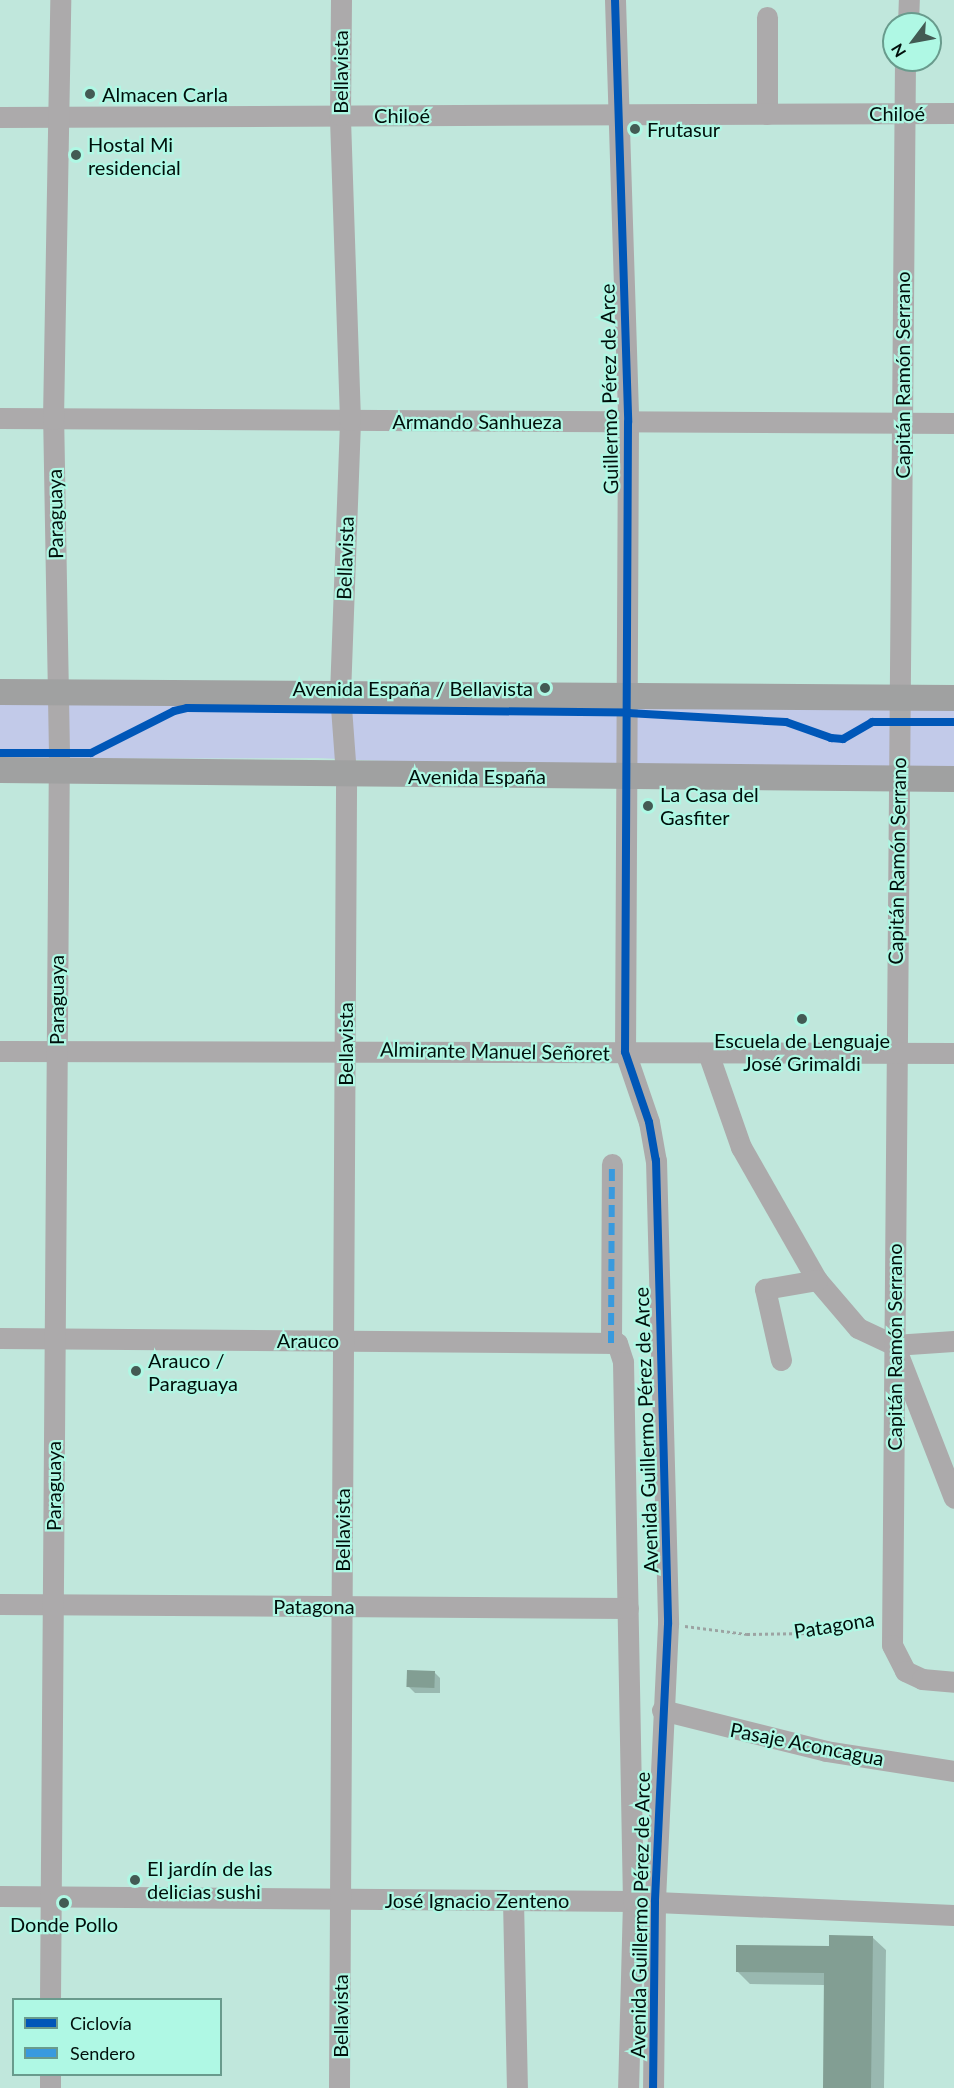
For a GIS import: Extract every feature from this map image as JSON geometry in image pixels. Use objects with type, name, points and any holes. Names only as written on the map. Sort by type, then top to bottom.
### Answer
[{"type":"main road","points":[[0,692],[954,698]]},
{"type":"main road","name":"Avenida España","points":[[0,770],[954,779]]},
{"type":"street","name":"Paraguaya","points":[[51,1998],[57,772],[53,418],[60,0]]},
{"type":"street","name":"Bellavista","points":[[339,2088],[346,775],[340,694],[350,420],[340,115],[341,0]]},
{"type":"street","name":"Guillermo Pérez de Arce","points":[[615,0],[628,422],[629,696],[624,776]]},
{"type":"street","points":[[767,16],[767,114]]},
{"type":"street","name":"Capitán Ramón Serrano","points":[[904,72],[902,113],[902,423],[894,1053],[892,1615],[897,1661],[905,1671],[922,1679],[954,1682]]},
{"type":"street","name":"Chiloé","points":[[0,117],[954,113]]},
{"type":"street","name":"Armando Sanhueza","points":[[0,418],[954,423]]},
{"type":"street","name":"Avenida Guillermo Pérez de Arce","points":[[624,776],[625,1052],[649,1122],[656,1160],[668,1624],[662,1710],[655,1902],[653,2088]]},
{"type":"street","name":"Almirante Manuel Señoret","points":[[0,1051],[345,1049],[954,1053]]},
{"type":"street","points":[[708,1053],[741,1147],[817,1280],[858,1328],[894,1345],[954,1341]]},
{"type":"street","name":"Avenida Guillermo Pérez de Arce","points":[[612,1164],[614,1343],[623,1362],[628,1608],[633,1901],[628,2088]]},
{"type":"street","points":[[781,1360],[765,1289],[817,1280]]},
{"type":"street","name":"Arauco","points":[[0,1338],[614,1343]]},
{"type":"street","points":[[894,1345],[954,1496]]},
{"type":"street","name":"Patagona","points":[[0,1604],[628,1608]]},
{"type":"street","name":"Pasaje Aconcagua","points":[[662,1710],[826,1751],[954,1771]]},
{"type":"street","name":"José Ignacio Zenteno","points":[[0,1896],[633,1901],[954,1915]]},
{"type":"street","points":[[513,1900],[517,2088]]},
{"type":"shaded area","points":[[0,702],[954,709],[954,773],[624,772],[318,758],[0,759]]},
{"type":"building","points":[[407,1670],[435,1671],[434,1688],[406,1687]]},
{"type":"building","points":[[829,1935],[873,1936],[871,2088],[823,2088],[824,1973],[736,1972],[736,1945],[829,1946]]},
{"type":"marked path","points":[[611,1343],[612,1164]]},
{"type":"cycle path","points":[[615,0],[628,422],[625,1052],[649,1122],[656,1160],[668,1624],[655,1902],[653,2088]]},
{"type":"cycle path","points":[[0,753],[91,753],[174,711],[187,708],[628,713],[786,722],[831,738],[843,739],[872,722],[954,722]]},
{"type":"place","name":"Almacen Carla","points":[[90,94]]},
{"type":"place","name":"Frutasur","points":[[635,129]]},
{"type":"place","name":"Hostal Mi residencial","points":[[76,155]]},
{"type":"place","name":"Avenida España / Bellavista","points":[[545,688]]},
{"type":"place","name":"La Casa del Gasfiter","points":[[648,806]]},
{"type":"place","name":"Escuela de Lenguaje José Grimaldi","points":[[802,1019]]},
{"type":"place","name":"Arauco / Paraguaya","points":[[136,1371]]},
{"type":"place","name":"El jardín de las delicias sushi","points":[[135,1880]]},
{"type":"place","name":"Donde Pollo","points":[[64,1903]]}]
